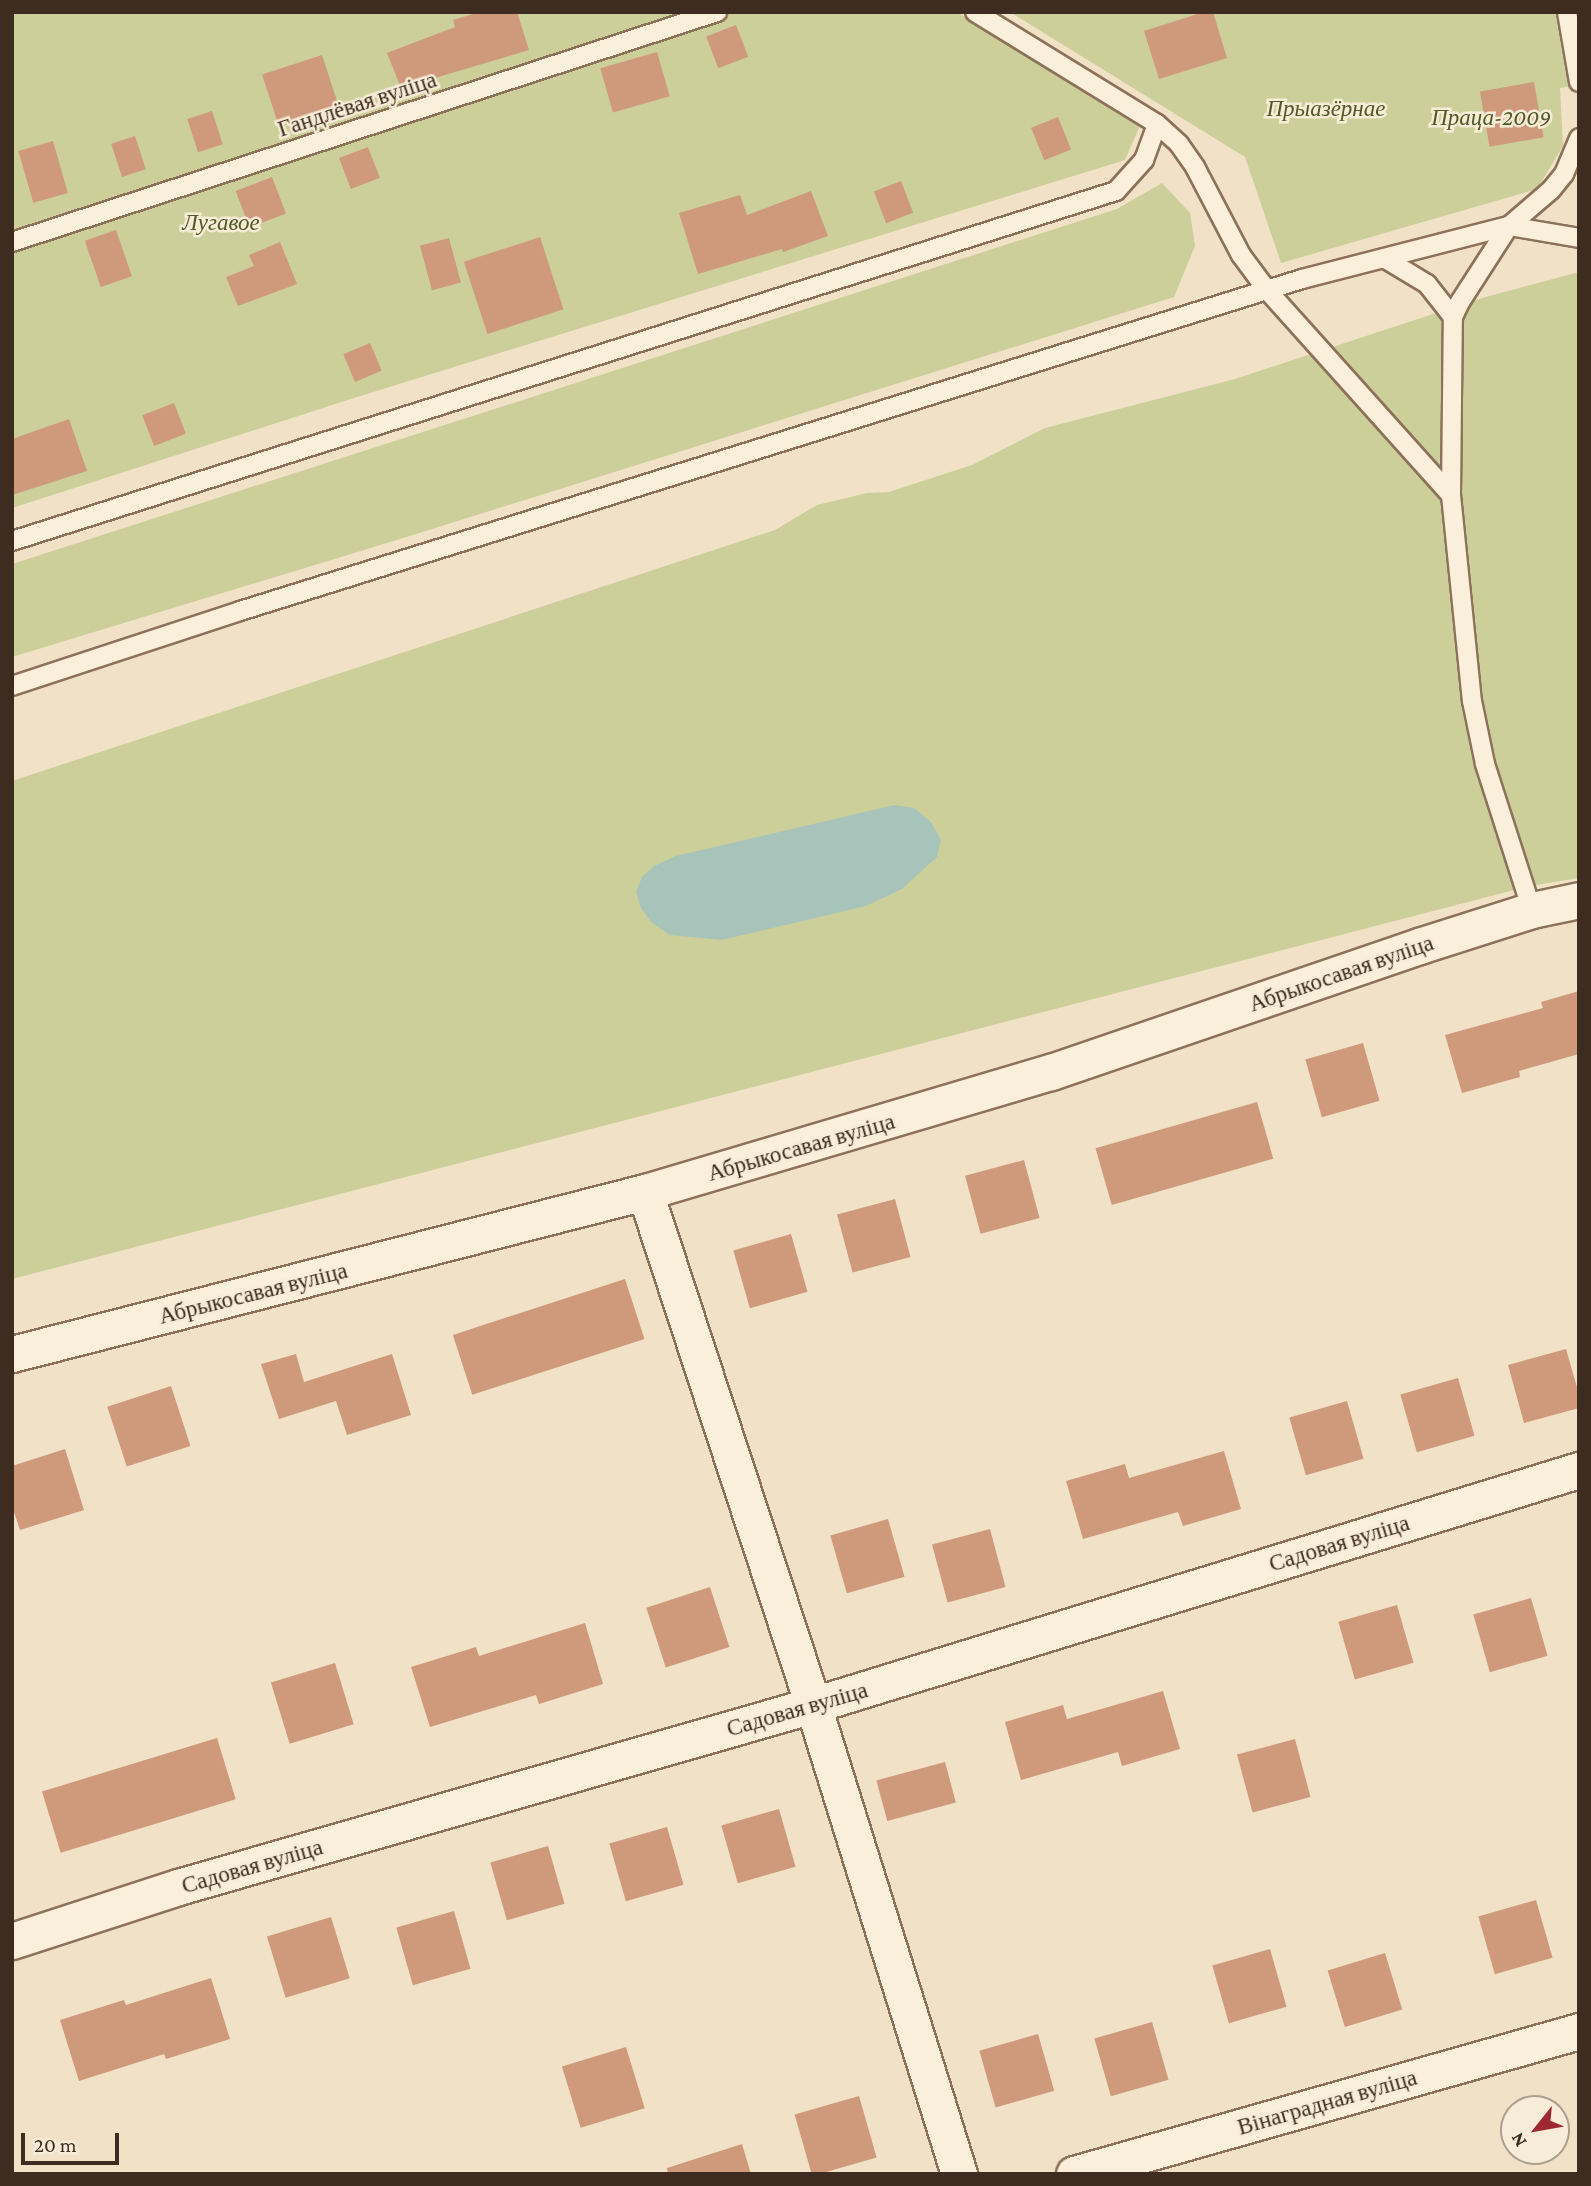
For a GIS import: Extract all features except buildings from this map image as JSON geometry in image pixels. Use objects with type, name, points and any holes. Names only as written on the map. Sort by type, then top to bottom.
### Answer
[{"type":"street","name":"Абрыкосавая вуліца","points":[[12,1354],[645,1192],[1051,1072],[1532,910],[1579,900]]},
{"type":"street","points":[[645,1192],[813,1705],[959,2174]]},
{"type":"street","name":"Садовая вуліца","points":[[12,1941],[178,1887],[813,1705],[1579,1470]]},
{"type":"street","name":"Вінаградная вуліца","points":[[1074,2174],[1579,2031]]},
{"type":"lane","name":"Гандлёвая вуліца","points":[[12,242],[717,12]]},
{"type":"lane","points":[[975,12],[1157,124],[1179,144],[1195,167],[1222,223],[1267,290],[1451,495]]},
{"type":"lane","points":[[1567,12],[1579,82]]},
{"type":"lane","points":[[12,541],[1116,191],[1144,160],[1157,124]]},
{"type":"lane","points":[[1532,910],[1485,764],[1472,701],[1451,495],[1453,317],[1478,270],[1509,226],[1551,190],[1564,174],[1579,138]]},
{"type":"lane","points":[[12,686],[240,611],[1267,290],[1509,226],[1579,238]]},
{"type":"lane","points":[[1384,258],[1427,284],[1453,317]]},
{"type":"green space","name":"Лугавое","points":[[12,12],[957,12],[1142,121],[1125,160],[357,397],[12,508]]},
{"type":"green space","name":"Прыазёрнае","points":[[1010,12],[1579,12],[1579,85],[1560,88],[1563,146],[1537,189],[1281,263],[1245,157]]},
{"type":"green space","points":[[1162,183],[1190,213],[1195,246],[1174,297],[400,539],[12,657],[12,564],[1117,209]]},
{"type":"green space","points":[[1579,272],[1579,878],[1530,886],[12,1279],[12,781],[775,530],[817,505],[867,493],[889,492],[972,465],[1045,428],[1235,379],[1482,298]]},
{"type":"water","points":[[894,805],[914,808],[931,822],[941,840],[937,857],[902,889],[866,906],[722,940],[670,935],[651,922],[641,908],[636,892],[642,877],[654,866],[676,856]]},
{"type":"park label","name":"Праца-2009","points":[[1491,117]]}]
